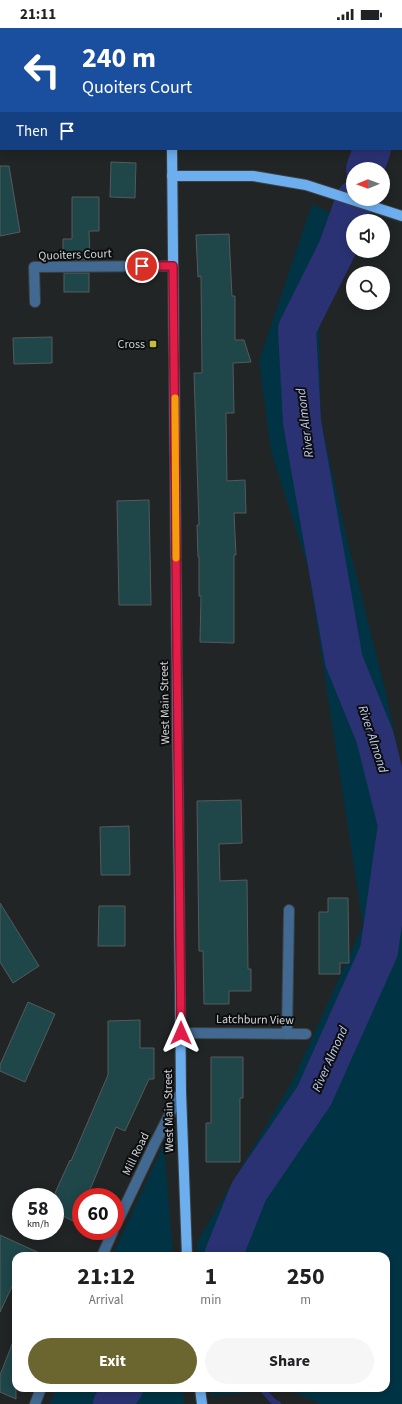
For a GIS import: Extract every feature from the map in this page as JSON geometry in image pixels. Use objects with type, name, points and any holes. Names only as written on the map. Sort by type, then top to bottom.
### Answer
[{"type":"main road","name":"West Main Street","points":[[172,150],[181,1092],[187,1252]]},
{"type":"main road","points":[[172,176],[253,176],[306,185],[402,216]]},
{"type":"main road","points":[[200,1392],[202,1404]]},
{"type":"street","name":"Quoiters Court","points":[[34,302],[34,267],[173,266]]},
{"type":"street","points":[[287,1034],[289,910]]},
{"type":"street","name":"Latchburn View","points":[[181,1033],[306,1034]]},
{"type":"street","name":"Mill Road","points":[[124,1209],[181,1092]]},
{"type":"street","points":[[104,1252],[109,1240]]},
{"type":"street","points":[[35,1404],[39,1392]]},
{"type":"shaded area","points":[[312,204],[346,221],[346,258],[349,258],[319,328],[321,421],[344,527],[386,693],[402,770],[402,1404],[321,1404],[294,1392],[390,1392],[390,1252],[198,1252],[197,1242],[293,1080],[363,925],[308,567],[271,451],[259,361]]},
{"type":"shaded area","points":[[164,1144],[173,1252],[114,1252],[119,1240],[124,1240],[124,1230]]},
{"type":"shaded area","points":[[54,1392],[183,1392],[184,1404],[50,1404]]},
{"type":"shaded area","points":[[210,1392],[254,1392],[210,1396]]},
{"type":"building","points":[[111,162],[136,163],[135,198],[110,197]]},
{"type":"building","points":[[0,166],[9,166],[20,232],[0,236]]},
{"type":"building","points":[[72,197],[99,197],[99,231],[89,231],[90,260],[63,260],[63,239],[72,239]]},
{"type":"building","points":[[229,234],[232,296],[235,296],[235,340],[244,340],[251,362],[233,363],[234,413],[226,413],[227,481],[245,480],[246,513],[234,513],[236,555],[234,555],[234,643],[200,642],[201,596],[199,596],[197,525],[199,525],[194,373],[202,373],[201,276],[198,277],[196,235]]},
{"type":"building","points":[[64,273],[89,273],[89,292],[64,292]]},
{"type":"building","points":[[52,337],[52,363],[14,364],[13,338]]},
{"type":"building","points":[[149,500],[151,605],[119,605],[117,501]]},
{"type":"building","points":[[241,800],[242,843],[219,844],[220,881],[247,880],[248,969],[251,969],[251,991],[229,991],[229,1004],[204,1004],[203,951],[199,951],[197,801]]},
{"type":"building","points":[[129,826],[130,875],[101,875],[100,827]]},
{"type":"building","points":[[328,898],[348,898],[349,963],[340,963],[340,974],[319,974],[319,912],[328,912]]},
{"type":"building","points":[[0,903],[39,966],[13,983],[0,962]]},
{"type":"building","points":[[99,906],[125,906],[125,946],[98,946]]},
{"type":"building","points":[[28,1002],[55,1014],[25,1082],[0,1071],[0,1065]]},
{"type":"building","points":[[140,1020],[140,1048],[154,1048],[154,1079],[149,1079],[125,1131],[116,1127],[91,1188],[72,1188],[72,1220],[64,1216],[64,1188],[57,1188],[70,1160],[71,1161],[108,1075],[108,1021]]},
{"type":"building","points":[[211,1057],[243,1057],[243,1098],[240,1098],[240,1162],[206,1162],[206,1123],[211,1123]]},
{"type":"building","points":[[0,1235],[37,1252],[12,1252],[12,1286],[0,1312]]},
{"type":"building","points":[[12,1345],[12,1392],[16,1392],[16,1399],[0,1392],[0,1375]]},
{"type":"waterway","name":"River Almond","points":[[367,162],[372,150]]},
{"type":"waterway","name":"River Almond","points":[[225,1252],[249,1191],[314,1096],[379,951],[397,825],[375,737],[344,661],[302,422],[297,329],[337,249],[352,206]]},
{"type":"waterway","name":"River Almond","points":[[112,1404],[121,1392]]},
{"type":"waterway","points":[[265,1392],[278,1404]]},
{"type":"slow traffic","points":[[175,398],[176,558]]},
{"type":"place","name":"Cross","points":[[153,344]]},
{"type":"route","points":[[142,266],[173,266],[181,1033]]}]
